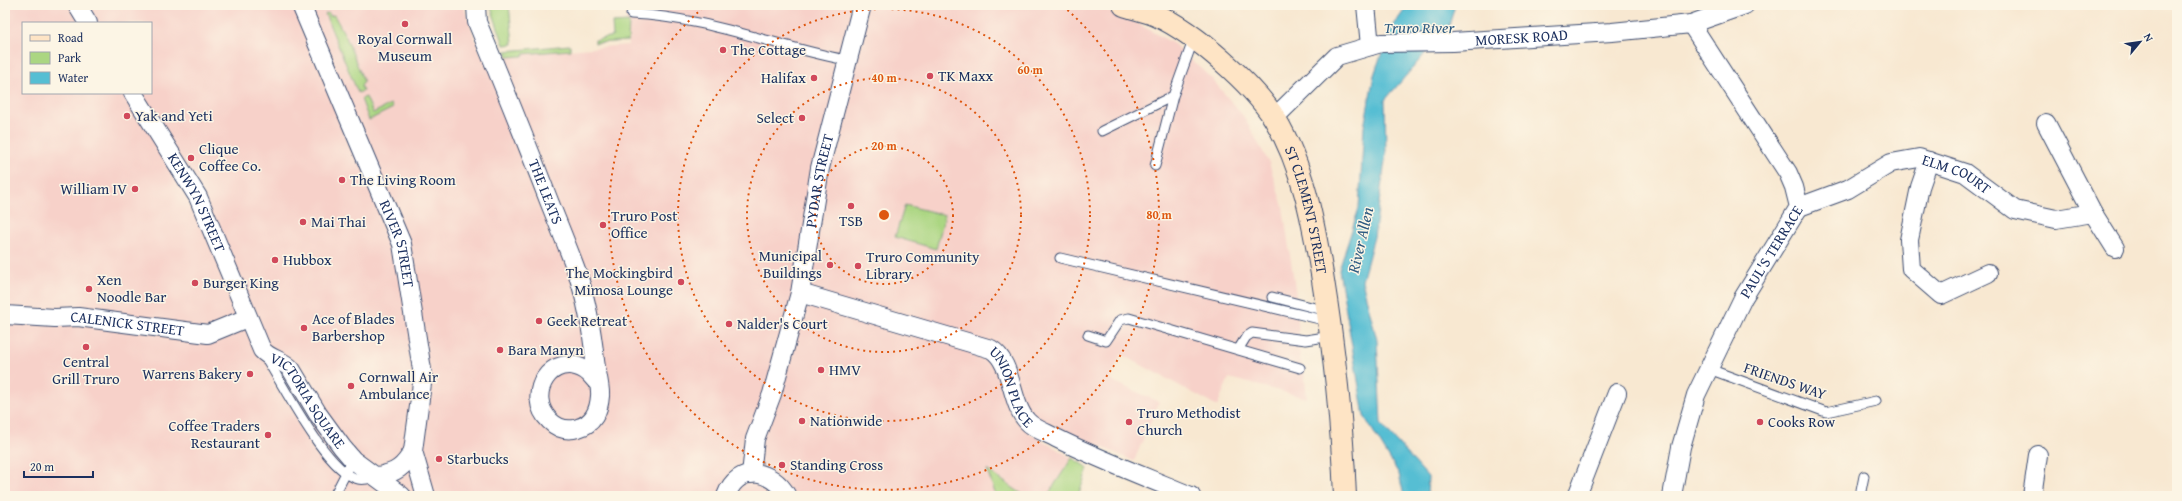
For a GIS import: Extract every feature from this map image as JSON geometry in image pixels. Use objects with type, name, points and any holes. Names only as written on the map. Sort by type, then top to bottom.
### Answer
[{"type":"main road","name":"ST CLEMENT STREET","points":[[1124,5],[1158,16],[1194,38],[1244,82],[1274,118],[1294,157],[1302,181],[1318,253],[1330,323],[1341,413],[1345,496]]},
{"type":"street","points":[[77,5],[87,22]]},
{"type":"street","name":"RIVER STREET","points":[[301,5],[402,244],[423,376],[413,451],[426,496]]},
{"type":"street","name":"THE LEATS","points":[[476,5],[477,22],[532,155],[578,275],[590,325],[598,383]]},
{"type":"street","name":"PYDAR STREET","points":[[751,474],[755,439],[772,394],[800,293],[820,168],[846,60],[862,5]]},
{"type":"street","points":[[1366,5],[1375,44]]},
{"type":"street","name":"MORESK ROAD","points":[[1274,118],[1337,56],[1375,44],[1453,42],[1612,32],[1692,24],[1745,5]]},
{"type":"street","name":"PAUL'S TERRACE","points":[[1672,496],[1681,447],[1696,395],[1743,298],[1799,207],[1794,187],[1788,173],[1692,24]]},
{"type":"street","name":"KENWYN STREET","points":[[134,94],[200,201],[248,318]]},
{"type":"street","points":[[2046,123],[2093,213],[2115,248]]},
{"type":"street","name":"ELM COURT","points":[[1799,207],[1848,189],[1891,163],[1919,158],[1965,173],[2015,210],[2056,219],[2093,213]]},
{"type":"street","points":[[1929,161],[1920,187],[1909,240],[1911,269],[1941,294],[1988,273]]},
{"type":"street","name":"UNION PLACE","points":[[800,293],[991,349],[996,352],[1002,360],[1022,415],[1031,425],[1083,452],[1191,496]]},
{"type":"street","name":"CALENICK STREET","points":[[5,315],[55,318],[78,317],[208,334],[248,318]]},
{"type":"street","name":"VICTORIA SQUARE","points":[[248,318],[262,350],[267,356],[286,363],[291,369],[349,466],[378,476],[402,496]]},
{"type":"street","points":[[1577,496],[1617,393]]},
{"type":"street","points":[[378,476],[393,473],[400,469],[405,465],[413,451]]},
{"type":"street","points":[[2032,496],[2038,455]]},
{"type":"street","points":[[726,496],[729,488],[736,479],[751,474],[764,475],[775,480],[787,496]]},
{"type":"lane","points":[[631,14],[672,17],[725,28],[846,60]]},
{"type":"lane","points":[[1154,166],[1173,96],[1194,38]]},
{"type":"lane","points":[[1102,131],[1173,96]]},
{"type":"lane","points":[[1060,258],[1330,323]]},
{"type":"lane","points":[[1272,297],[1330,323]]},
{"type":"lane","points":[[1088,335],[1106,341],[1120,320],[1129,318],[1300,368]]},
{"type":"lane","points":[[1238,350],[1246,337],[1252,334],[1306,340],[1330,323]]},
{"type":"lane","name":"FRIENDS WAY","points":[[1708,370],[1826,412],[1876,401]]},
{"type":"lane","points":[[334,496],[349,466]]},
{"type":"lane","points":[[1860,496],[1864,476]]},
{"type":"shaded area","points":[[5,5],[463,5],[482,57],[628,45],[625,5],[1090,5],[1124,16],[1174,44],[1212,79],[1244,117],[1269,163],[1283,207],[1297,302],[1300,359],[1304,371],[1307,398],[1229,378],[1217,406],[1121,354],[1110,380],[1159,402],[1134,461],[1035,418],[1028,432],[1072,458],[1047,496],[1025,496],[988,470],[996,496],[5,496]]},
{"type":"green space","points":[[490,5],[509,5],[513,44],[504,45]]},
{"type":"green space","points":[[329,13],[330,16],[334,15],[346,37],[364,82],[361,86],[363,91],[358,93],[325,14]]},
{"type":"green space","points":[[629,22],[628,41],[595,43],[595,40],[613,36],[612,23]]},
{"type":"green space","points":[[570,45],[570,50],[523,54],[523,56],[508,57],[506,51]]},
{"type":"green space","points":[[366,97],[373,113],[391,104],[393,108],[369,120],[361,99]]},
{"type":"green space","points":[[905,205],[945,215],[936,249],[895,237]]},
{"type":"green space","points":[[1072,458],[1088,468],[1078,496],[1047,496]]},
{"type":"green space","points":[[987,470],[1025,496],[996,496]]},
{"type":"water","name":"Truro River","points":[[1408,5],[1455,5],[1449,26],[1385,100],[1386,154],[1374,237],[1362,281],[1377,340],[1381,424],[1428,477],[1427,496],[1404,496],[1399,474],[1364,416],[1339,270],[1359,208],[1364,127],[1374,75],[1389,32]]},
{"type":"place","name":"Royal Cornwall Museum","points":[[405,24]]},
{"type":"place","name":"The Cottage","points":[[723,50]]},
{"type":"place","name":"TK Maxx","points":[[930,76]]},
{"type":"place","name":"Halifax","points":[[814,78]]},
{"type":"place","name":"Yak and Yeti","points":[[127,116]]},
{"type":"place","name":"Select","points":[[802,118]]},
{"type":"place","name":"Clique Coffee Co.","points":[[191,158]]},
{"type":"place","name":"The Living Room","points":[[342,180]]},
{"type":"place","name":"William IV","points":[[135,189]]},
{"type":"place","name":"TSB","points":[[851,206]]},
{"type":"place","name":"Mai Thai","points":[[303,222]]},
{"type":"place","name":"Truro Post Office","points":[[603,225]]},
{"type":"place","name":"Hubbox","points":[[275,260]]},
{"type":"place","name":"Municipal Buildings","points":[[830,265]]},
{"type":"place","name":"Truro Community Library","points":[[858,266]]},
{"type":"place","name":"The Mockingbird Mimosa Lounge","points":[[681,282]]},
{"type":"place","name":"Burger King","points":[[195,283]]},
{"type":"place","name":"Xen Noodle Bar","points":[[89,289]]},
{"type":"place","name":"Geek Retreat","points":[[539,321]]},
{"type":"place","name":"Nalder's Court","points":[[729,324]]},
{"type":"place","name":"Ace of Blades Barbershop","points":[[304,328]]},
{"type":"place","name":"Central Grill Truro","points":[[86,347]]},
{"type":"place","name":"Bara Manyn","points":[[500,350]]},
{"type":"place","name":"HMV","points":[[821,370]]},
{"type":"place","name":"Warrens Bakery","points":[[250,374]]},
{"type":"place","name":"Cornwall Air Ambulance","points":[[351,386]]},
{"type":"place","name":"Nationwide","points":[[802,421]]},
{"type":"place","name":"Truro Methodist Church","points":[[1129,422]]},
{"type":"place","name":"Cooks Row","points":[[1760,422]]},
{"type":"place","name":"Coffee Traders Restaurant","points":[[268,435]]},
{"type":"place","name":"Starbucks","points":[[439,459]]},
{"type":"place","name":"Standing Cross","points":[[782,465]]},
{"type":"water label","name":"River Allen","points":[[1360,240]]}]
